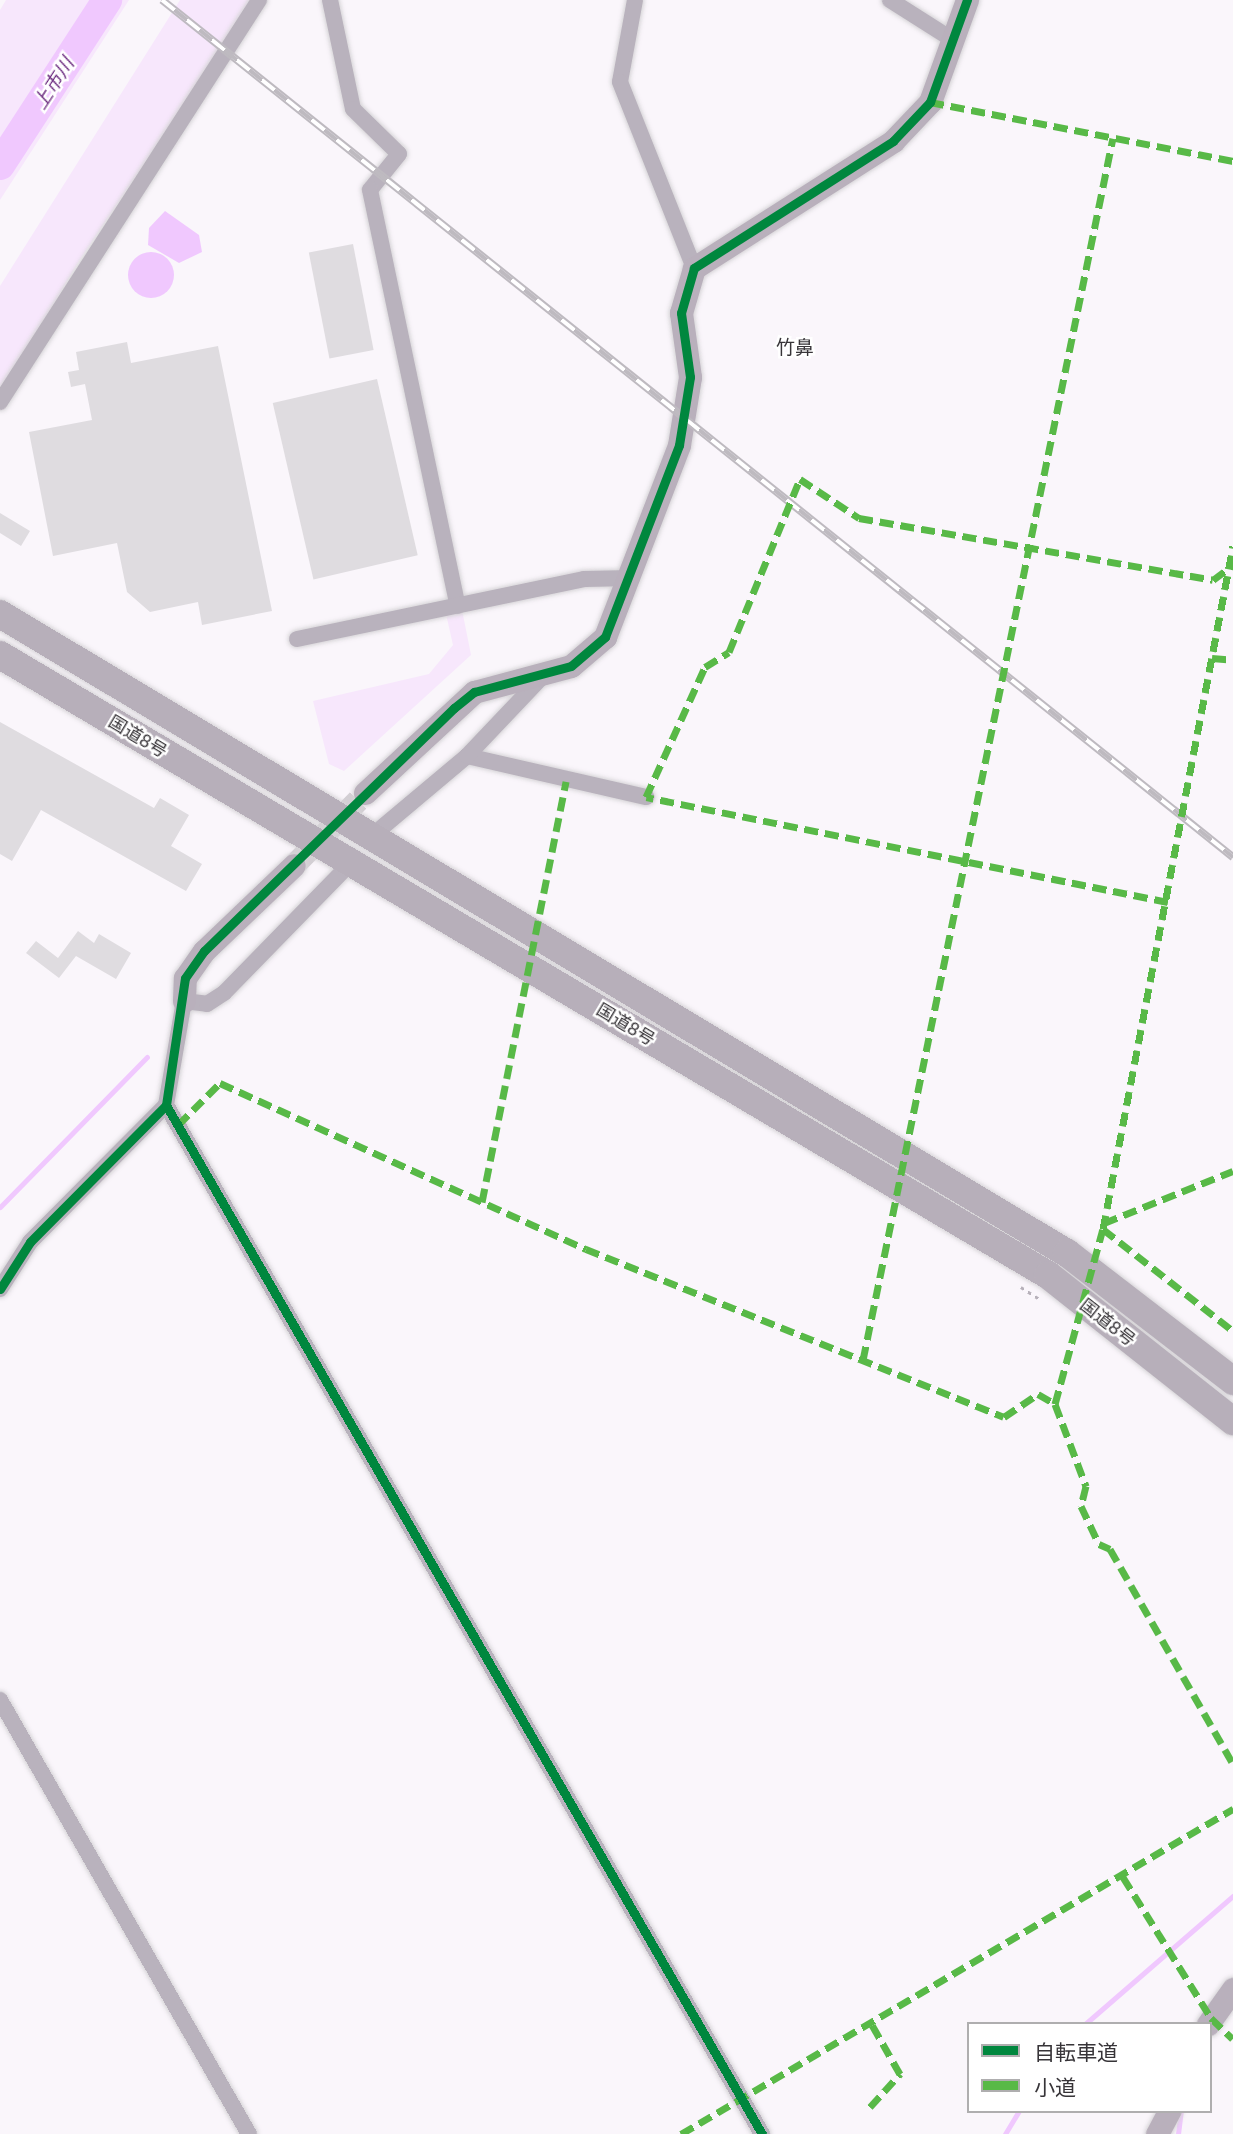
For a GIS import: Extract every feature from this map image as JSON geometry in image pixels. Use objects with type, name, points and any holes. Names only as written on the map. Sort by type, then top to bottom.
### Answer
[{"type":"highway","name":"国道8号","points":[[0,614],[1067,1252],[1233,1381]]},
{"type":"highway","name":"国道8号","points":[[0,655],[1048,1275],[1233,1421]]},
{"type":"street","points":[[0,402],[259,0]]},
{"type":"street","points":[[330,0],[353,109],[399,154],[370,190],[458,606]]},
{"type":"street","points":[[365,793],[474,692],[571,666],[605,637],[632,578],[678,445],[690,377],[681,313],[694,268],[620,82],[635,0]]},
{"type":"street","points":[[890,0],[953,40]]},
{"type":"street","points":[[694,268],[893,141],[930,102],[967,0]]},
{"type":"street","points":[[297,639],[584,579],[632,578]]},
{"type":"street","points":[[373,835],[467,756],[544,675]]},
{"type":"street","points":[[467,756],[646,797]]},
{"type":"street","points":[[184,1001],[207,1004],[224,993],[352,862]]},
{"type":"street","points":[[0,1289],[30,1242],[166,1105],[184,1001],[185,978],[204,951],[294,865]]},
{"type":"street","points":[[166,1105],[762,2134]]},
{"type":"street","points":[[0,1700],[249,2134]]},
{"type":"street","points":[[1209,2022],[1233,1989]]},
{"type":"street","points":[[1157,2134],[1168,2113]]},
{"type":"shaded area","points":[[6,0],[129,0],[0,200],[0,10]]},
{"type":"shaded area","points":[[180,0],[253,0],[79,261],[0,393],[0,286]]},
{"type":"shaded area","points":[[165,211],[199,235],[202,252],[179,263],[148,245],[149,228]]},
{"type":"shaded area","points":[[151,252],[168,258],[174,275],[168,292],[151,298],[134,292],[128,275],[134,258]]},
{"type":"shaded area","points":[[462,610],[471,655],[344,771],[329,764],[313,701],[429,674],[453,645],[446,614]]},
{"type":"building","points":[[353,244],[374,350],[329,359],[309,253]]},
{"type":"building","points":[[127,342],[131,363],[218,346],[272,611],[202,625],[198,602],[150,612],[127,592],[117,543],[53,556],[29,432],[92,420],[85,384],[71,387],[68,372],[79,370],[76,352]]},
{"type":"building","points":[[377,379],[418,555],[313,579],[273,403]]},
{"type":"building","points":[[0,513],[30,531],[21,546],[0,533]]},
{"type":"building","points":[[0,722],[154,808],[160,798],[189,815],[171,846],[202,864],[186,891],[41,810],[12,861],[0,854]]},
{"type":"building","points":[[78,931],[94,943],[99,934],[131,953],[116,979],[76,956],[59,978],[26,953],[36,941],[58,958]]},
{"type":"waterway","name":"上市川","points":[[0,165],[107,0]]},
{"type":"waterway","points":[[0,1207],[147,1057]]},
{"type":"waterway","points":[[1087,2022],[1233,1896]]},
{"type":"waterway","points":[[1005,2134],[1018,2113]]},
{"type":"waterway","points":[[1178,2134],[1181,2113]]},
{"type":"tunnel","points":[[294,865],[365,793]]},
{"type":"railway","points":[[162,0],[1233,857]]},
{"type":"marked path","points":[[930,102],[1233,161]]},
{"type":"marked path","points":[[863,1360],[1113,138]]},
{"type":"marked path","points":[[1168,902],[646,797],[705,667],[729,652],[800,479],[859,518],[1213,580],[1233,565]]},
{"type":"marked path","points":[[1055,1404],[1103,1229],[1233,546]]},
{"type":"marked path","points":[[1212,658],[1233,660]]},
{"type":"marked path","points":[[482,1202],[566,781]]},
{"type":"marked path","points":[[178,1125],[220,1083],[586,1249],[1004,1417],[1038,1394],[1055,1404],[1086,1486],[1081,1506],[1099,1544],[1110,1549],[1233,1764]]},
{"type":"marked path","points":[[1104,1223],[1233,1171]]},
{"type":"marked path","points":[[1103,1229],[1233,1331]]},
{"type":"marked path","points":[[681,2134],[1233,1809]]},
{"type":"marked path","points":[[1123,1877],[1211,2018],[1233,2039]]},
{"type":"marked path","points":[[870,2107],[900,2074],[871,2023]]},
{"type":"cycle path","points":[[0,1289],[30,1242],[166,1105],[185,978],[204,951],[454,708],[474,692],[571,666],[605,637],[679,445],[690,377],[681,313],[694,268],[893,141],[930,102],[967,0]]},
{"type":"cycle path","points":[[166,1105],[762,2134]]},
{"type":"district","name":"竹鼻","points":[[795,347]]}]
